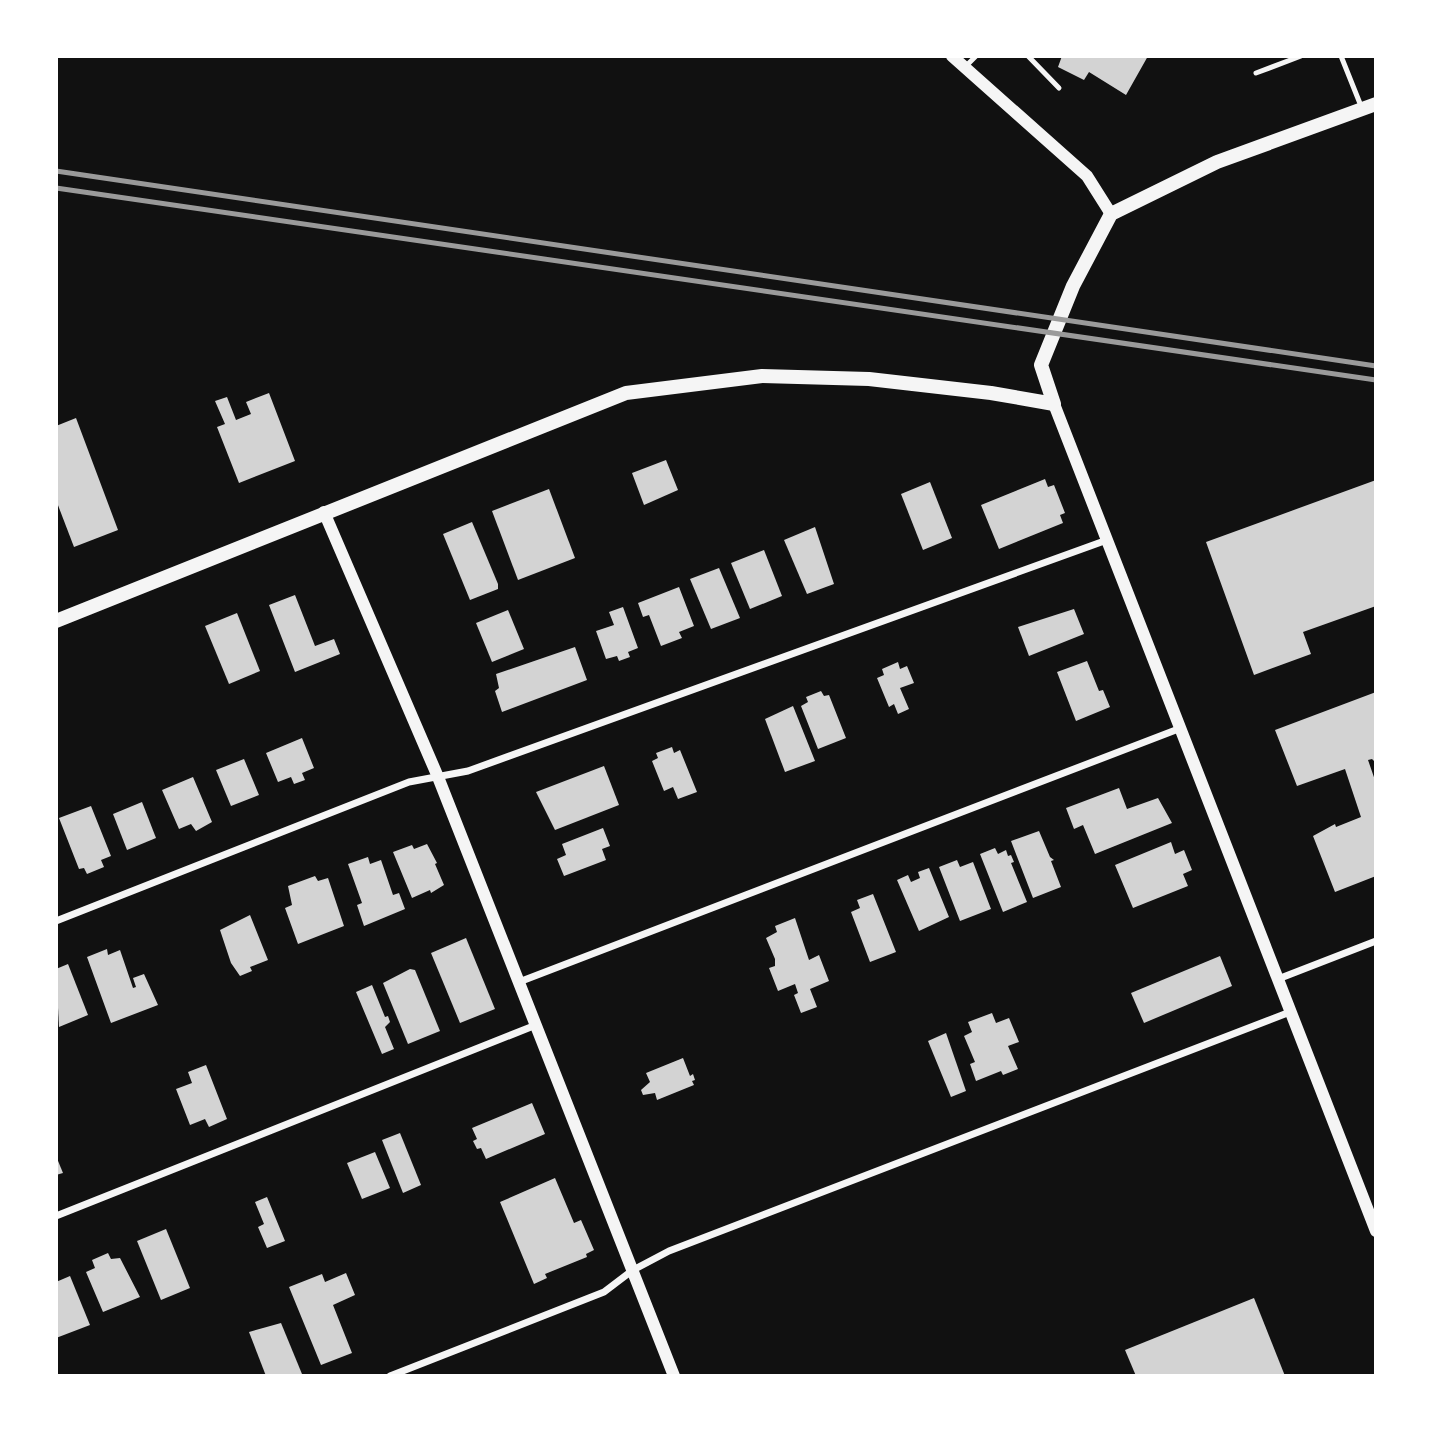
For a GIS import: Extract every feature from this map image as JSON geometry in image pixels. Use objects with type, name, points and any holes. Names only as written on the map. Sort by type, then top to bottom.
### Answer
[{"type":"main road","points":[[56,621],[626,393],[762,376],[869,379],[991,393],[1054,404],[1041,365],[1073,286],[1111,214],[1217,162],[1369,107]]},
{"type":"street","points":[[952,56],[1087,176],[1111,214]]},
{"type":"street","points":[[1054,404],[1376,1231]]},
{"type":"street","points":[[324,512],[438,777],[674,1376]]},
{"type":"street","points":[[56,921],[409,782],[468,771],[1107,540]]},
{"type":"street","points":[[519,982],[1182,728]]},
{"type":"street","points":[[1278,979],[1376,941]]},
{"type":"street","points":[[390,1376],[604,1292],[633,1270],[682,1246],[1290,1012]]},
{"type":"street","points":[[56,1216],[536,1025]]},
{"type":"lane","points":[[965,68],[976,56]]},
{"type":"lane","points":[[1028,56],[1059,88]]},
{"type":"lane","points":[[1256,73],[1301,56]]},
{"type":"lane","points":[[1341,56],[1369,107]]},
{"type":"building","points":[[1062,56],[1148,56],[1126,95],[1089,72],[1084,80],[1058,67]]},
{"type":"building","points":[[269,393],[295,461],[239,483],[217,427],[225,424],[215,401],[227,397],[236,420],[251,414],[246,402]]},
{"type":"building","points":[[76,418],[118,530],[74,547],[56,500],[56,426]]},
{"type":"building","points":[[666,460],[678,490],[644,505],[632,473]]},
{"type":"building","points":[[1045,479],[1048,487],[1054,485],[1065,513],[1060,515],[1063,523],[999,549],[981,505]]},
{"type":"building","points":[[1376,480],[1376,606],[1303,632],[1311,654],[1254,675],[1206,542]]},
{"type":"building","points":[[930,482],[952,538],[923,550],[901,494]]},
{"type":"building","points":[[549,489],[575,558],[518,580],[492,511]]},
{"type":"building","points":[[472,522],[498,589],[470,600],[443,534]]},
{"type":"building","points":[[815,527],[834,584],[807,594],[784,540]]},
{"type":"building","points":[[764,550],[782,596],[750,609],[731,563]]},
{"type":"building","points":[[719,568],[740,618],[711,629],[690,579]]},
{"type":"building","points":[[679,587],[694,626],[679,632],[682,638],[661,646],[649,615],[643,617],[638,603]]},
{"type":"building","points":[[295,595],[315,646],[334,639],[340,654],[295,672],[269,605]]},
{"type":"building","points":[[623,607],[638,648],[628,652],[630,657],[619,661],[617,656],[606,659],[596,631],[614,625],[609,612]]},
{"type":"building","points":[[1074,609],[1084,634],[1029,656],[1018,627]]},
{"type":"building","points":[[508,610],[524,649],[492,662],[476,623]]},
{"type":"building","points":[[237,613],[260,671],[229,684],[205,626]]},
{"type":"building","points":[[575,647],[587,680],[502,712],[495,691],[499,688],[496,674]]},
{"type":"building","points":[[1087,661],[1099,691],[1103,690],[1110,707],[1076,721],[1057,672]]},
{"type":"building","points":[[898,662],[900,669],[907,666],[914,683],[900,688],[909,709],[898,714],[894,704],[889,707],[877,678],[884,675],[882,669]]},
{"type":"building","points":[[821,691],[824,696],[829,695],[846,738],[818,749],[801,706],[808,702],[806,697]]},
{"type":"building","points":[[1376,692],[1376,763],[1372,759],[1368,760],[1376,783],[1376,876],[1335,892],[1313,836],[1335,824],[1336,827],[1361,817],[1345,769],[1297,786],[1275,730]]},
{"type":"building","points":[[793,706],[815,761],[785,772],[765,719]]},
{"type":"building","points":[[302,738],[314,768],[302,773],[305,780],[294,784],[291,777],[278,782],[266,753]]},
{"type":"building","points":[[672,747],[674,753],[680,750],[697,792],[678,799],[673,787],[664,791],[652,761],[658,758],[656,753]]},
{"type":"building","points":[[244,759],[259,795],[231,806],[216,770]]},
{"type":"building","points":[[604,766],[619,805],[555,830],[536,792]]},
{"type":"building","points":[[193,777],[212,822],[196,831],[191,824],[179,829],[162,790]]},
{"type":"building","points":[[1119,788],[1127,809],[1158,798],[1172,823],[1095,854],[1083,825],[1074,829],[1066,808]]},
{"type":"building","points":[[142,802],[156,838],[127,850],[113,814]]},
{"type":"building","points":[[91,806],[111,856],[101,860],[104,867],[87,874],[84,868],[79,869],[59,818]]},
{"type":"building","points":[[603,828],[610,846],[602,849],[606,860],[564,876],[557,859],[566,855],[562,844]]},
{"type":"building","points":[[1039,831],[1050,857],[1054,860],[1051,861],[1061,887],[1033,898],[1011,841]]},
{"type":"building","points":[[1171,842],[1175,854],[1184,850],[1192,870],[1183,874],[1188,886],[1133,908],[1115,865]]},
{"type":"building","points":[[427,844],[444,885],[431,893],[430,890],[412,898],[393,852],[412,845],[414,849]]},
{"type":"building","points":[[995,848],[998,854],[1006,850],[1008,856],[1011,855],[1014,862],[1011,863],[1027,902],[1003,912],[980,854]]},
{"type":"building","points":[[368,857],[370,864],[381,860],[393,895],[399,893],[405,909],[364,926],[357,905],[362,903],[348,864]]},
{"type":"building","points":[[957,860],[960,867],[973,862],[991,909],[960,921],[939,867]]},
{"type":"building","points":[[929,868],[949,917],[919,931],[897,880],[908,875],[911,882],[920,878],[918,872]]},
{"type":"building","points":[[315,876],[318,881],[328,878],[344,926],[298,944],[285,908],[292,905],[288,886]]},
{"type":"building","points":[[873,894],[896,952],[870,962],[851,912],[860,908],[857,900]]},
{"type":"building","points":[[250,915],[268,960],[250,967],[252,971],[240,976],[231,963],[220,930]]},
{"type":"building","points":[[795,918],[809,960],[819,955],[829,981],[810,989],[817,1007],[801,1013],[794,995],[798,993],[795,984],[778,991],[769,968],[775,966],[775,959],[766,938],[777,932],[775,926]]},
{"type":"building","points":[[466,938],[495,1009],[460,1023],[431,953]]},
{"type":"building","points":[[107,949],[108,955],[120,950],[133,988],[136,987],[133,978],[144,974],[158,1005],[111,1023],[87,957]]},
{"type":"building","points":[[1220,956],[1232,986],[1144,1023],[1131,993]]},
{"type":"building","points":[[68,964],[88,1015],[59,1027],[56,969]]},
{"type":"building","points":[[410,969],[415,970],[440,1031],[408,1044],[383,983]]},
{"type":"building","points":[[372,985],[385,1017],[388,1016],[390,1022],[385,1027],[394,1049],[382,1054],[356,992]]},
{"type":"building","points":[[992,1013],[996,1023],[1009,1018],[1019,1042],[1008,1046],[1018,1069],[1003,1075],[1001,1071],[976,1081],[970,1064],[975,1062],[964,1036],[972,1032],[968,1022]]},
{"type":"building","points":[[946,1033],[966,1091],[951,1097],[928,1041]]},
{"type":"building","points":[[683,1058],[690,1076],[693,1074],[694,1085],[657,1100],[655,1093],[643,1095],[641,1090],[650,1082],[646,1073]]},
{"type":"building","points":[[206,1065],[227,1119],[209,1127],[205,1119],[190,1125],[176,1089],[192,1083],[188,1072]]},
{"type":"building","points":[[532,1103],[545,1134],[486,1159],[481,1148],[477,1149],[473,1141],[477,1139],[472,1128]]},
{"type":"building","points":[[400,1133],[421,1185],[403,1193],[382,1140]]},
{"type":"building","points":[[375,1152],[390,1188],[362,1199],[347,1163]]},
{"type":"building","points":[[56,1156],[63,1173],[56,1175]]},
{"type":"building","points":[[555,1178],[574,1223],[581,1220],[594,1250],[586,1254],[587,1257],[545,1274],[547,1278],[534,1284],[500,1202]]},
{"type":"building","points":[[267,1197],[285,1241],[267,1248],[258,1227],[264,1224],[255,1202]]},
{"type":"building","points":[[166,1229],[190,1288],[161,1300],[137,1241]]},
{"type":"building","points":[[108,1253],[111,1259],[120,1258],[140,1297],[103,1312],[86,1272],[95,1268],[92,1260]]},
{"type":"building","points":[[346,1273],[355,1295],[333,1305],[352,1353],[321,1365],[289,1287],[322,1274],[325,1282]]},
{"type":"building","points":[[70,1276],[90,1325],[56,1338],[56,1282]]},
{"type":"building","points":[[1254,1298],[1285,1376],[1136,1376],[1125,1350]]},
{"type":"building","points":[[281,1323],[302,1374],[297,1376],[266,1376],[249,1332]]},
{"type":"railway","points":[[56,171],[1376,366]]},
{"type":"railway","points":[[56,188],[1376,380]]}]
